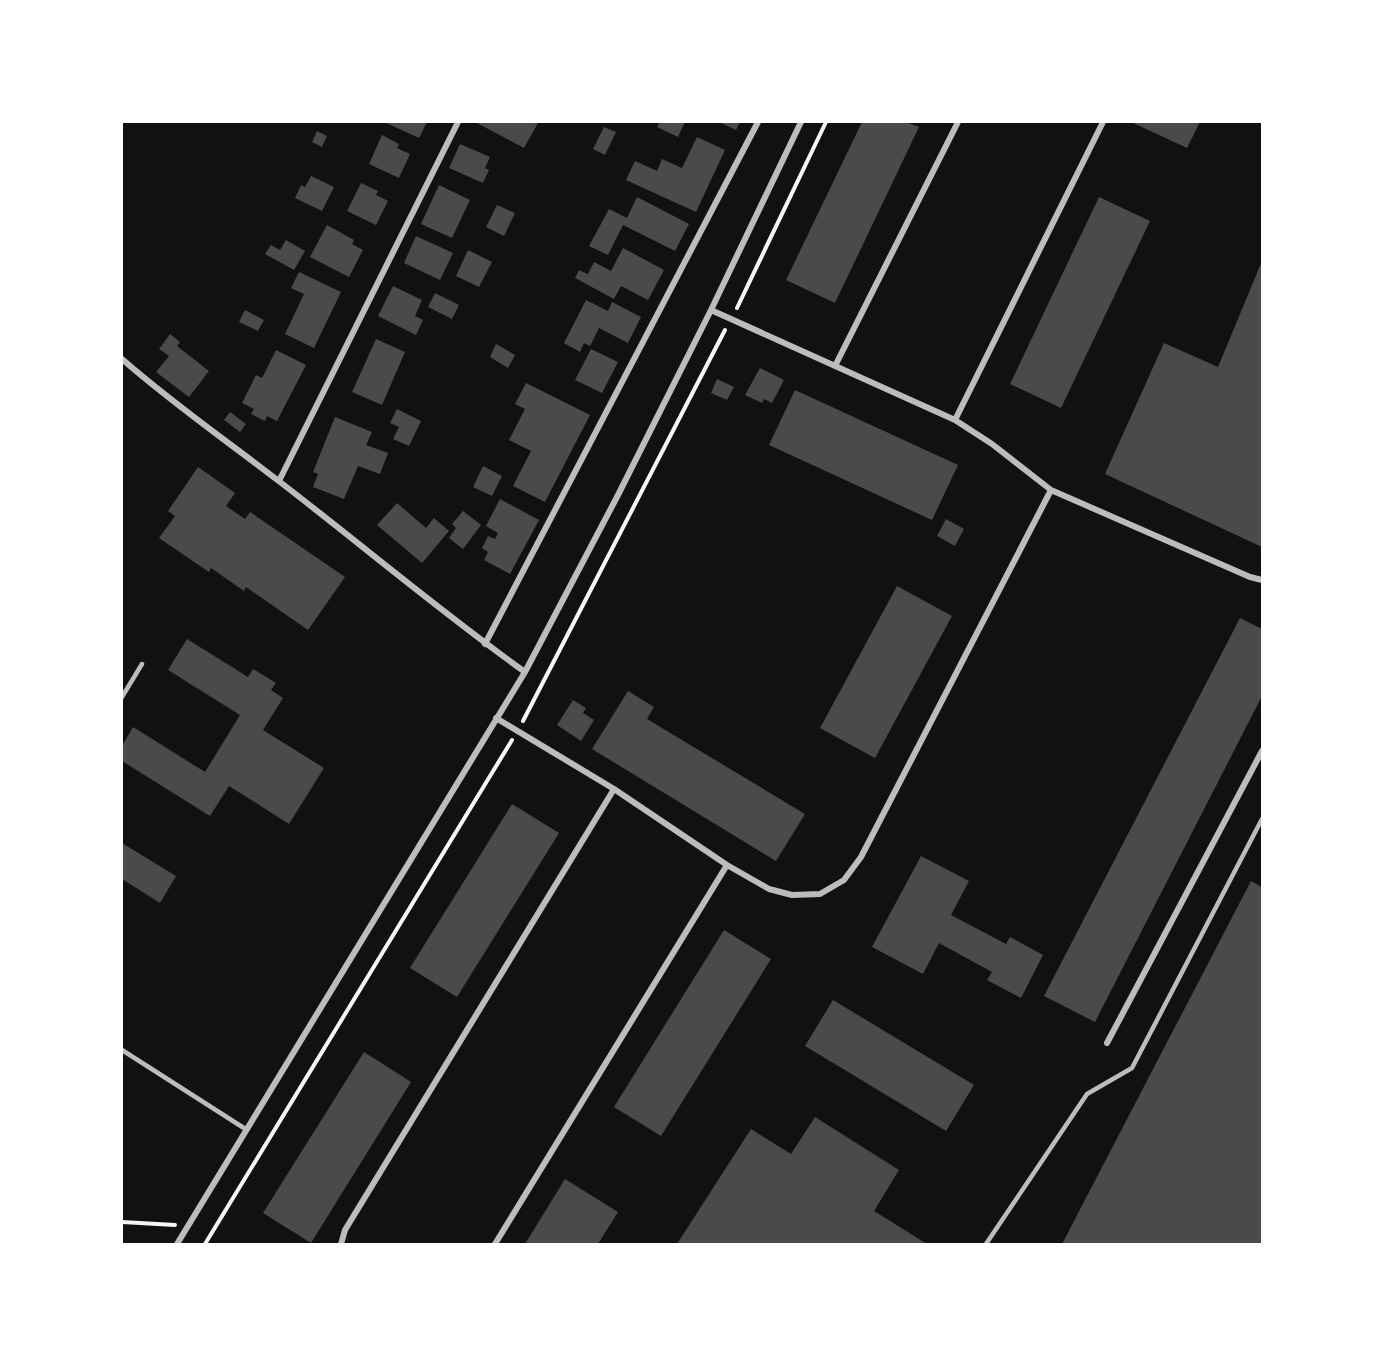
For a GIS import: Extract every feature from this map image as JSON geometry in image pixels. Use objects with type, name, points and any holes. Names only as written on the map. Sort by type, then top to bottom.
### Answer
[{"type":"street","points":[[279,481],[458,122]]},
{"type":"street","points":[[486,644],[758,122]]},
{"type":"street","points":[[177,1245],[525,672],[587,556],[711,310],[801,122]]},
{"type":"street","points":[[835,366],[958,122]]},
{"type":"street","points":[[955,420],[1103,122]]},
{"type":"street","points":[[711,310],[955,420],[992,444],[1051,490],[1250,577],[1263,580]]},
{"type":"street","points":[[122,359],[149,383],[525,672]]},
{"type":"street","points":[[496,718],[614,789],[727,865],[769,888],[792,895],[820,894],[844,880],[861,857],[1051,490]]},
{"type":"street","points":[[1107,1043],[1263,750]]},
{"type":"street","points":[[341,1245],[345,1230],[614,789]]},
{"type":"street","points":[[495,1245],[727,865]]},
{"type":"lane","points":[[122,697],[142,664]]},
{"type":"lane","points":[[986,1245],[1087,1094],[1132,1068],[1263,819]]},
{"type":"lane","points":[[122,1050],[247,1130]]},
{"type":"path","points":[[122,1222],[188,1226]]},
{"type":"building","points":[[384,122],[427,122],[419,138]]},
{"type":"building","points":[[475,122],[534,122],[538,123],[524,148]]},
{"type":"building","points":[[660,122],[685,122],[678,137],[657,127]]},
{"type":"building","points":[[719,122],[740,122],[736,130]]},
{"type":"building","points":[[862,122],[906,122],[919,127],[835,303],[786,280]]},
{"type":"building","points":[[1131,122],[1200,122],[1187,148]]},
{"type":"building","points":[[604,127],[616,132],[605,155],[593,149]]},
{"type":"building","points":[[317,131],[327,136],[322,147],[312,142]]},
{"type":"building","points":[[382,135],[399,144],[397,148],[410,154],[399,178],[369,164]]},
{"type":"building","points":[[697,137],[725,150],[696,212],[626,180],[635,161],[657,171],[662,159],[682,168]]},
{"type":"building","points":[[460,144],[490,157],[485,168],[489,170],[483,183],[449,168]]},
{"type":"building","points":[[311,176],[334,187],[322,211],[295,198],[301,185],[305,187]]},
{"type":"building","points":[[361,183],[378,191],[376,195],[388,201],[376,225],[347,211]]},
{"type":"building","points":[[439,185],[470,200],[452,238],[421,224]]},
{"type":"building","points":[[637,197],[689,224],[675,251],[623,225],[608,255],[589,246],[609,209],[627,218]]},
{"type":"building","points":[[1099,197],[1150,221],[1061,408],[1010,384]]},
{"type":"building","points":[[497,205],[515,213],[504,236],[486,227]]},
{"type":"building","points":[[327,225],[354,240],[352,244],[363,250],[349,277],[310,257]]},
{"type":"building","points":[[416,236],[453,253],[440,280],[404,263]]},
{"type":"building","points":[[286,240],[305,251],[294,270],[265,254],[271,245],[280,250]]},
{"type":"building","points":[[623,248],[664,270],[648,300],[621,286],[614,299],[575,278],[579,270],[588,274],[594,262],[611,271]]},
{"type":"building","points":[[468,250],[492,262],[479,287],[456,276]]},
{"type":"building","points":[[1262,261],[1262,547],[1105,474],[1164,343],[1218,367]]},
{"type":"building","points":[[299,272],[341,292],[314,348],[285,334],[304,294],[291,288]]},
{"type":"building","points":[[393,286],[422,300],[415,316],[423,320],[416,335],[378,316]]},
{"type":"building","points":[[435,293],[459,305],[452,319],[428,307]]},
{"type":"building","points":[[586,300],[608,311],[612,302],[641,317],[628,343],[599,328],[590,346],[584,343],[580,352],[564,343]]},
{"type":"building","points":[[245,310],[264,320],[258,331],[239,322]]},
{"type":"building","points":[[170,334],[180,342],[177,346],[209,371],[189,397],[156,372],[169,356],[159,349]]},
{"type":"building","points":[[376,339],[405,352],[382,405],[352,392]]},
{"type":"building","points":[[496,344],[515,355],[508,368],[490,357]]},
{"type":"building","points":[[591,349],[618,362],[602,393],[575,380]]},
{"type":"building","points":[[276,350],[306,365],[277,421],[267,416],[265,421],[251,414],[254,409],[242,403],[256,375],[262,378]]},
{"type":"building","points":[[760,368],[784,380],[772,403],[764,399],[762,403],[745,395]]},
{"type":"building","points":[[717,379],[734,387],[727,400],[711,393]]},
{"type":"building","points":[[526,383],[590,415],[545,502],[513,486],[531,451],[509,440],[525,409],[515,404]]},
{"type":"building","points":[[795,390],[958,465],[932,520],[769,445]]},
{"type":"building","points":[[397,409],[421,421],[409,446],[393,439],[399,427],[390,423]]},
{"type":"building","points":[[230,412],[246,424],[240,432],[224,420]]},
{"type":"building","points":[[335,417],[372,432],[366,445],[388,453],[380,474],[358,466],[344,499],[313,487],[318,474],[313,472]]},
{"type":"building","points":[[483,466],[502,476],[492,496],[473,487]]},
{"type":"building","points":[[198,467],[235,493],[226,506],[245,519],[250,512],[345,577],[308,630],[246,587],[244,591],[211,568],[209,572],[159,538],[175,516],[168,511]]},
{"type":"building","points":[[500,499],[539,520],[510,574],[484,560],[488,552],[482,548],[488,536],[495,539],[498,533],[486,526]]},
{"type":"building","points":[[397,503],[426,528],[434,518],[449,531],[422,563],[377,525]]},
{"type":"building","points":[[463,511],[481,525],[463,549],[449,538],[456,528],[452,524]]},
{"type":"building","points":[[946,519],[964,529],[955,546],[937,536]]},
{"type":"building","points":[[897,586],[952,616],[875,758],[820,728]]},
{"type":"building","points":[[1240,618],[1262,629],[1262,696],[1095,1022],[1044,996]]},
{"type":"building","points":[[187,639],[248,677],[253,669],[276,683],[271,690],[283,698],[263,730],[324,768],[289,824],[229,786],[210,816],[122,761],[122,746],[133,727],[205,772],[240,715],[168,670]]},
{"type":"building","points":[[628,691],[654,707],[647,719],[805,814],[776,861],[592,749]]},
{"type":"building","points":[[573,700],[586,708],[583,713],[594,720],[581,741],[557,725]]},
{"type":"building","points":[[512,804],[559,833],[457,997],[410,968]]},
{"type":"building","points":[[122,843],[176,876],[160,903],[122,879]]},
{"type":"building","points":[[921,856],[969,881],[951,915],[1006,944],[1010,937],[1043,955],[1021,998],[987,980],[992,972],[939,943],[923,974],[872,947]]},
{"type":"building","points":[[1251,881],[1262,887],[1262,1244],[1062,1244]]},
{"type":"building","points":[[724,930],[771,959],[661,1136],[614,1107]]},
{"type":"building","points":[[833,1000],[974,1085],[946,1131],[805,1046]]},
{"type":"building","points":[[364,1052],[411,1082],[311,1243],[263,1213]]},
{"type":"building","points":[[815,1117],[899,1170],[874,1211],[927,1244],[677,1244],[751,1129],[791,1154]]},
{"type":"building","points":[[565,1179],[618,1212],[598,1244],[525,1244]]}]
